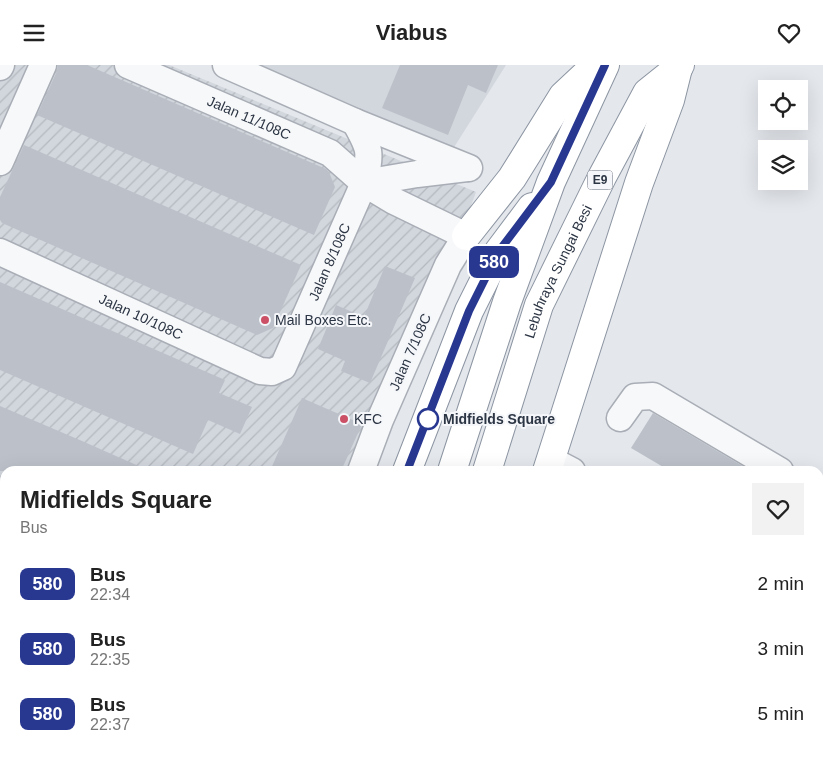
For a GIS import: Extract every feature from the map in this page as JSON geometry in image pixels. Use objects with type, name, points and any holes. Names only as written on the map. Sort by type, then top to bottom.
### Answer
[{"type":"highway","points":[[466,236],[512,178],[563,96],[596,65]]},
{"type":"highway","points":[[454,466],[507,302],[551,182],[605,65]]},
{"type":"highway","points":[[557,466],[639,183],[670,100],[679,67]]},
{"type":"highway","name":"Lebuhraya Sungai Besi","points":[[489,466],[539,305],[646,93],[679,67]]},
{"type":"highway","points":[[409,466],[469,311],[499,251],[551,182]]},
{"type":"street","points":[[0,162],[42,65]]},
{"type":"street","name":"Jalan 11/108C","points":[[128,65],[330,153],[364,183],[394,201],[466,236]]},
{"type":"street","points":[[226,65],[355,122],[469,168],[364,183]]},
{"type":"street","name":"Jalan 8/108C","points":[[283,367],[364,183],[369,161],[368,144],[355,122]]},
{"type":"street","name":"Jalan 7/108C","points":[[363,466],[380,420],[448,265],[466,236]]},
{"type":"street","name":"Jalan 10/108C","points":[[0,253],[260,371],[272,372],[283,367]]},
{"type":"street","points":[[620,419],[635,397],[652,396],[771,466]]},
{"type":"shaded area","points":[[0,65],[169,65],[476,192],[376,466],[0,466]]},
{"type":"shaded area","points":[[247,65],[506,65],[451,152]]},
{"type":"building","points":[[58,65],[87,65],[326,169],[335,187],[314,235],[37,115]]},
{"type":"building","points":[[400,65],[498,65],[486,93],[468,85],[448,135],[382,108]]},
{"type":"building","points":[[24,145],[301,265],[273,328],[257,335],[2,223],[0,220],[0,197]]},
{"type":"building","points":[[385,266],[415,278],[370,383],[341,371],[345,361],[318,349],[336,305],[364,317]]},
{"type":"building","points":[[0,282],[225,380],[219,393],[252,407],[240,434],[208,420],[193,454],[0,370]]},
{"type":"building","points":[[302,398],[362,424],[343,466],[272,466]]},
{"type":"building","points":[[0,406],[139,466],[0,466]]},
{"type":"building","points":[[653,413],[743,466],[662,466],[631,448]]},
{"type":"bus line","name":"580","points":[[409,466],[469,311],[499,251],[551,182],[605,65]]},
{"type":"place","name":"Mail Boxes Etc.","points":[[265,320]]},
{"type":"place","name":"KFC","points":[[344,419]]},
{"type":"place","name":"Midfields Square","points":[[428,419]]}]
